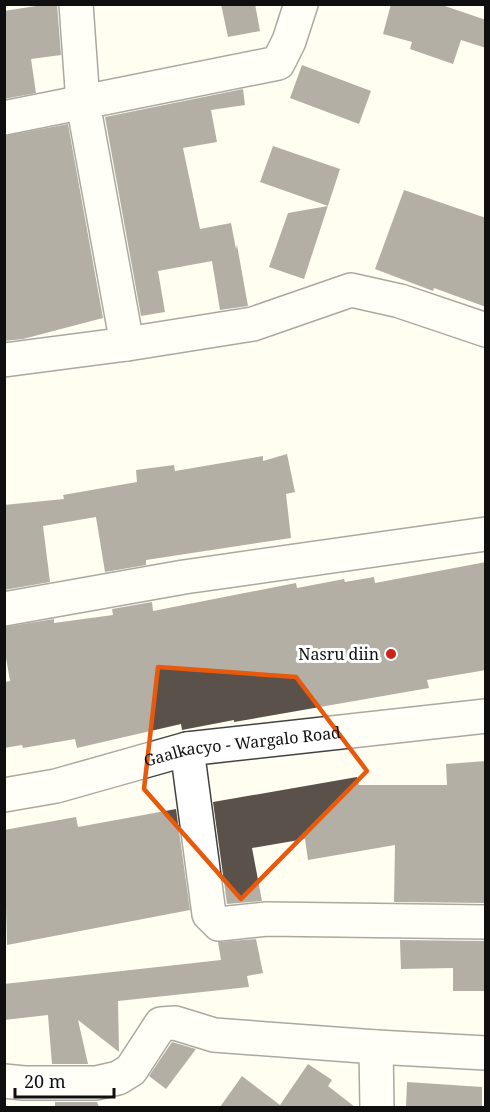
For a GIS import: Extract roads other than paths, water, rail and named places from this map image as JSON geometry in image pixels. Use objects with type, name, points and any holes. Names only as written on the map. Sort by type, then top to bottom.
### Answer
[{"type":"street","points":[[76,4],[83,103],[128,344]]},
{"type":"street","points":[[4,118],[278,63],[289,41],[301,4]]},
{"type":"street","points":[[4,360],[128,344],[253,324],[351,290],[400,301],[486,330]]},
{"type":"street","points":[[4,609],[184,577],[486,534]]},
{"type":"street","name":"Gaalkacyo - Wargalo Road","points":[[4,795],[56,786],[187,749],[486,716]]},
{"type":"street","points":[[187,749],[209,914],[219,924],[267,919],[486,922]]},
{"type":"street","points":[[4,1081],[100,1095],[117,1078],[131,1070],[161,1024],[175,1023],[214,1035],[486,1053]]},
{"type":"street","points":[[376,1047],[377,1107]]},
{"type":"place","name":"Nasru diin","points":[[391,654]]}]
